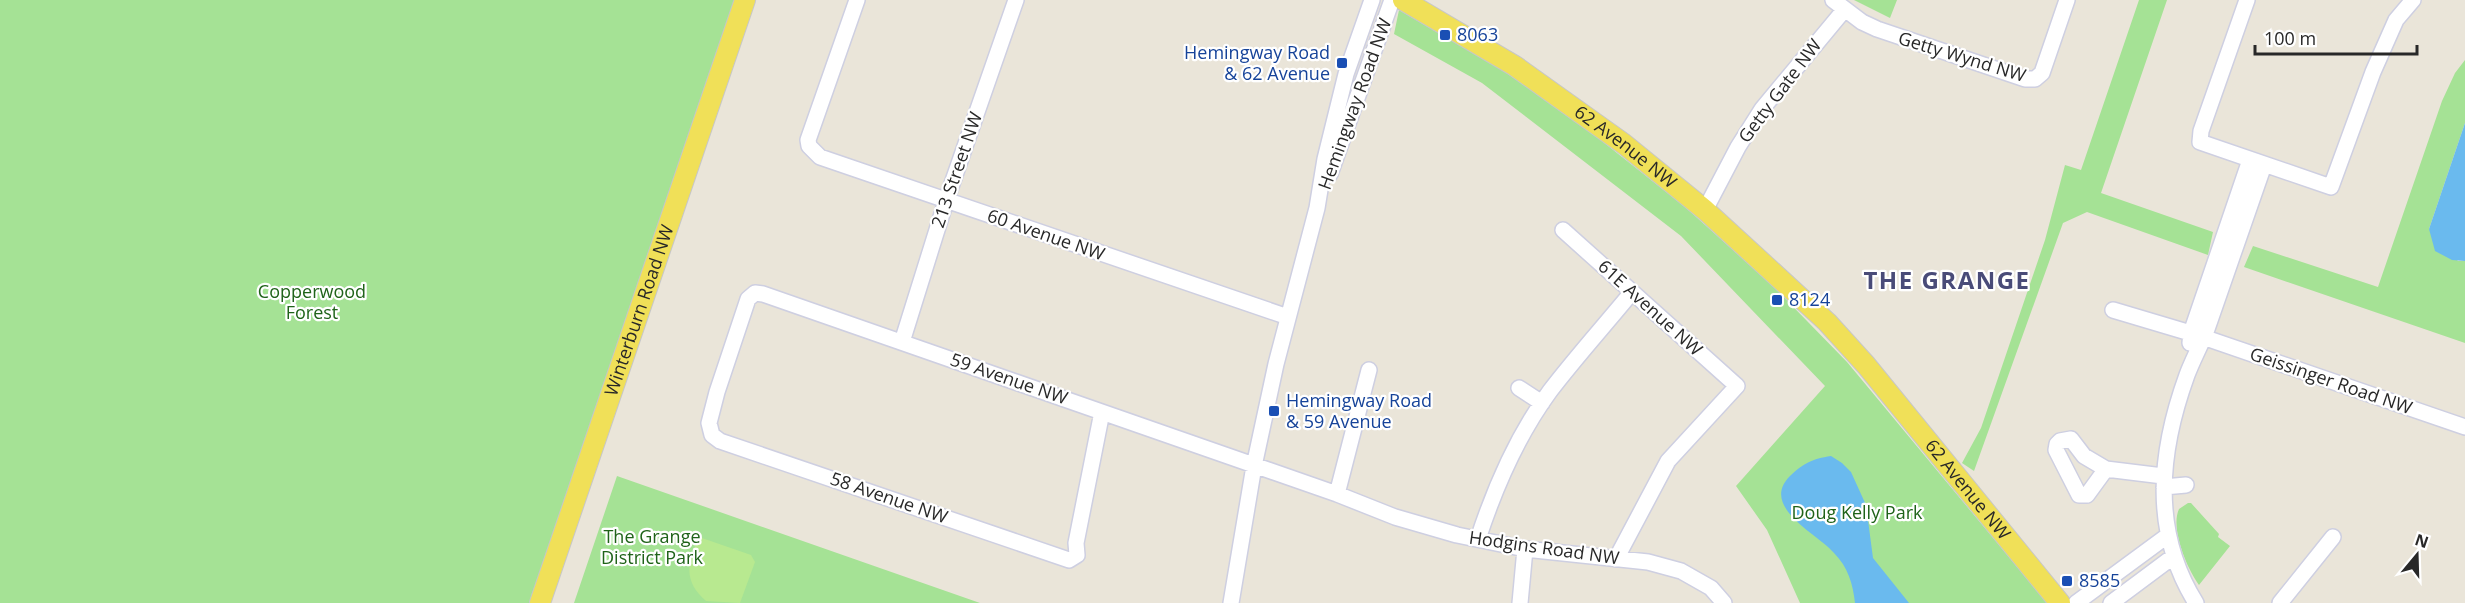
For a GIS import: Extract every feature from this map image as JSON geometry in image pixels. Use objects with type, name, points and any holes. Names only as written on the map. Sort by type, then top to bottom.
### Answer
[{"type":"main road","name":"62 Avenue NW","points":[[1403,0],[1515,66],[1708,205]]},
{"type":"main road","name":"62 Avenue NW","points":[[1426,0],[1521,56],[1631,136],[1708,205],[1787,269],[1827,322],[1866,365],[2060,603]]},
{"type":"main road","name":"Winterburn Road NW","points":[[540,603],[744,6]]},
{"type":"street","name":"60 Avenue NW","points":[[857,0],[808,140],[809,146],[820,157],[1288,317]]},
{"type":"street","name":"213 Street NW","points":[[902,342],[946,201],[1016,0]]},
{"type":"street","name":"Hemingway Road NW","points":[[1317,208],[1325,159],[1346,74],[1372,0]]},
{"type":"street","name":"Hemingway Road NW","points":[[1231,603],[1254,466],[1288,317],[1317,208],[1392,0]]},
{"type":"street","name":"Getty Wynd NW","points":[[1839,5],[1862,22],[1894,36],[2014,77],[2035,79],[2042,73],[2067,0]]},
{"type":"street","points":[[2247,0],[2201,131],[2200,142],[2331,187],[2373,72],[2396,20],[2413,0]]},
{"type":"street","name":"Getty Gate NW","points":[[1708,205],[1738,147],[1762,109],[1839,5]]},
{"type":"street","points":[[2196,603],[2186,587],[2167,536],[2164,482],[2170,438],[2197,335],[2257,163]]},
{"type":"street","name":"61E Avenue NW","points":[[1563,230],[1737,386],[1668,460],[1616,559]]},
{"type":"street","points":[[1478,539],[1505,466],[1542,403],[1632,292]]},
{"type":"street","name":"59 Avenue NW","points":[[709,423],[748,299],[755,293],[902,342],[1254,466]]},
{"type":"street","name":"Geissinger Road NW","points":[[2113,310],[2197,335],[2465,427]]},
{"type":"street","points":[[1337,494],[1369,370]]},
{"type":"street","points":[[1520,388],[1542,403]]},
{"type":"street","name":"58 Avenue NW","points":[[709,423],[712,435],[720,441],[1069,560],[1077,555],[1076,543],[1102,412]]},
{"type":"street","name":"Hodgins Road NW","points":[[1254,466],[1337,494],[1395,517],[1478,539],[1525,549],[1648,562],[1681,570],[1710,588],[1724,603]]},
{"type":"street","points":[[2106,469],[2186,485]]},
{"type":"street","points":[[2076,603],[2167,536]]},
{"type":"street","points":[[2280,603],[2333,537]]},
{"type":"street","points":[[1520,603],[1525,549]]},
{"type":"street","points":[[2111,603],[2174,556]]},
{"type":"green space","name":"Copperwood Forest","points":[[0,0],[737,0],[529,603],[0,603]]},
{"type":"green space","points":[[1854,0],[1897,0],[1890,18]]},
{"type":"green space","points":[[2139,0],[2167,0],[2101,193],[2213,232],[2208,255],[2087,212],[2063,223],[1974,471],[1962,463],[1981,428],[2045,240],[2065,165],[2081,170]]},
{"type":"green space","name":"Doug Kelly Park","points":[[1399,10],[1502,70],[1583,126],[1685,207],[1773,286],[1847,362],[2047,603],[1800,603],[1767,530],[1736,486],[1825,386],[1681,236],[1482,83],[1394,34]]},
{"type":"green space","points":[[2465,60],[2465,123],[2429,229],[2458,261],[2465,261],[2465,343],[2244,267],[2253,246],[2378,287],[2442,101],[2455,73]]},
{"type":"green space","name":"The Grange District Park","points":[[617,476],[980,603],[574,603]]},
{"type":"green space","points":[[2191,503],[2219,534],[2218,537],[2230,546],[2199,585],[2185,559],[2178,537],[2179,509]]},
{"type":"green space","points":[[699,537],[751,555],[755,562],[740,603],[706,601],[694,586],[689,571]]},
{"type":"water","points":[[2465,123],[2465,261],[2452,260],[2435,251],[2429,229]]},
{"type":"water","points":[[1831,456],[1851,472],[1866,505],[1873,558],[1909,603],[1855,603],[1849,576],[1839,558],[1794,519],[1786,509],[1782,498],[1782,487],[1790,476],[1809,462]]},
{"type":"place","name":"8063","points":[[1445,35]]},
{"type":"place","name":"Hemingway Road & 62 Avenue","points":[[1342,63]]},
{"type":"place","name":"8124","points":[[1777,300]]},
{"type":"place","name":"Hemingway Road & 59 Avenue","points":[[1274,411]]},
{"type":"place","name":"8585","points":[[2067,581]]},
{"type":"district","name":"THE GRANGE","points":[[1947,281]]}]
